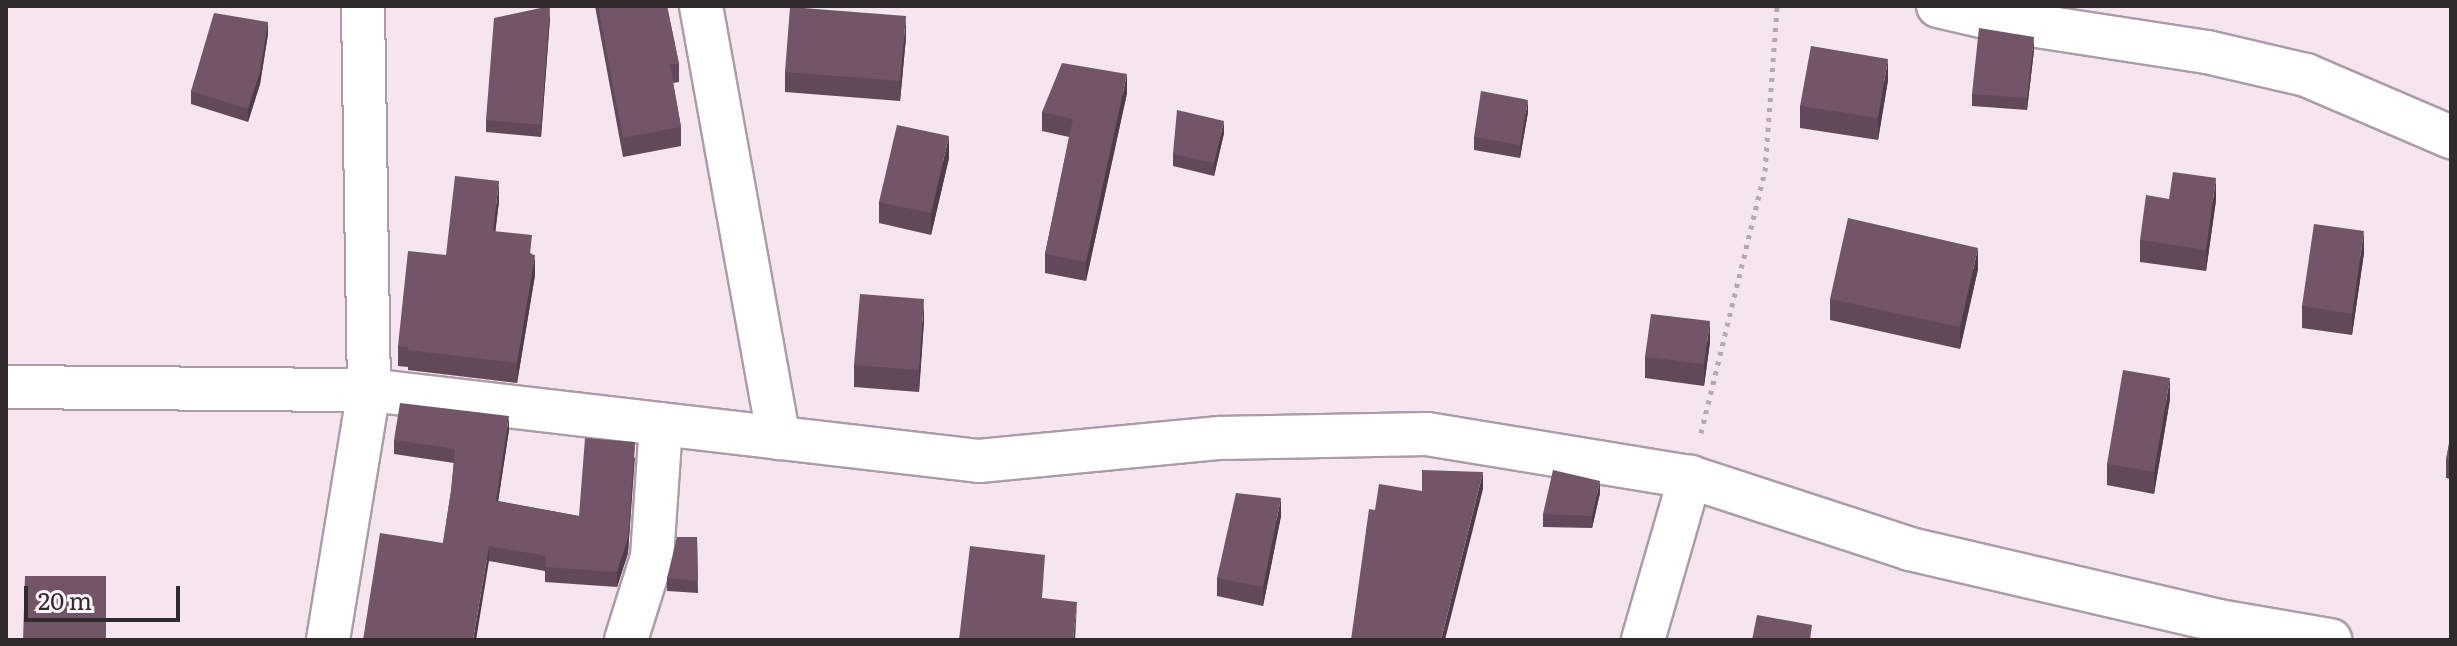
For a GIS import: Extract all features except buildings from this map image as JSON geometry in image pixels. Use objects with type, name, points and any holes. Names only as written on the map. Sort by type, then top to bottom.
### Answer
[{"type":"street","points":[[328,640],[369,390],[363,6]]},
{"type":"street","points":[[701,6],[779,438]]},
{"type":"street","points":[[1938,6],[1998,20],[2207,52],[2306,75],[2451,137]]},
{"type":"street","points":[[6,387],[369,390],[979,461],[1220,438],[1427,434],[1690,477],[1910,549],[2172,626],[2330,640]]},
{"type":"street","points":[[626,640],[652,557],[661,424]]},
{"type":"street","points":[[1643,640],[1690,477]]},
{"type":"path","points":[[1690,477],[1765,171],[1777,6]]}]
